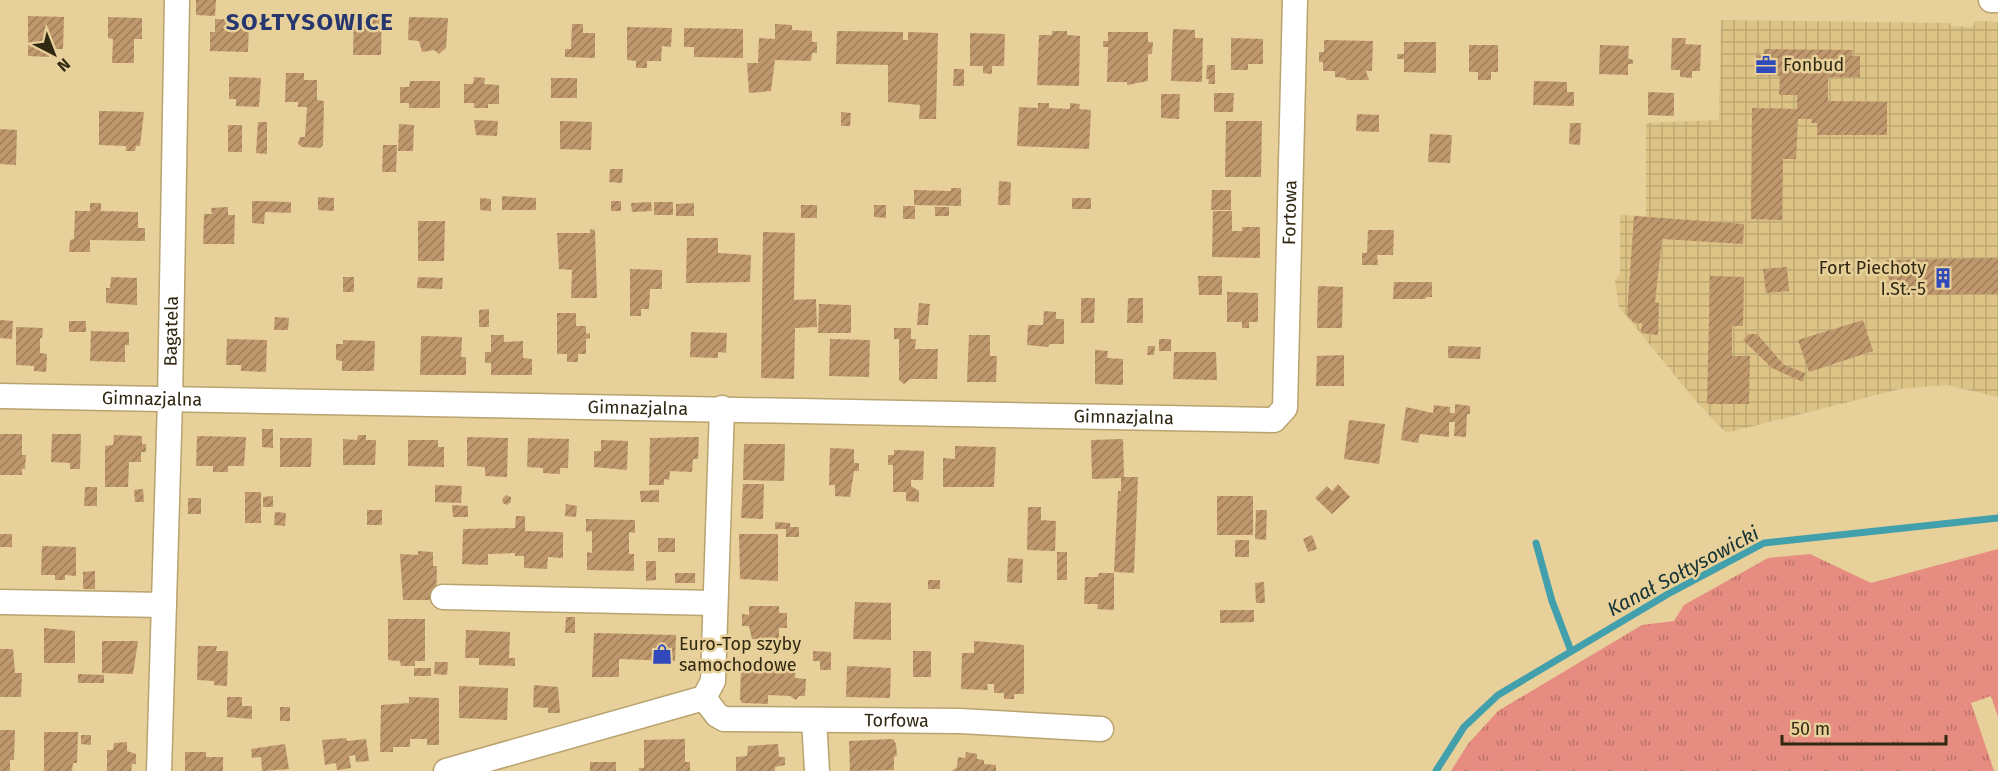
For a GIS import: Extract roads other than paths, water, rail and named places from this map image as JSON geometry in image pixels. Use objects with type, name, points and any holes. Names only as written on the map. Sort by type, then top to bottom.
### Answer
[{"type":"street","name":"Bagatela","points":[[159,771],[170,400],[177,0]]},
{"type":"street","name":"Fortowa","points":[[1274,420],[1286,408],[1295,0]]},
{"type":"street","points":[[1990,0],[1998,0]]},
{"type":"street","name":"Gimnazjalna","points":[[0,396],[1274,420]]},
{"type":"street","points":[[446,771],[704,698],[712,681],[722,408]]},
{"type":"street","points":[[443,597],[714,603]]},
{"type":"street","points":[[0,602],[164,605]]},
{"type":"street","name":"Torfowa","points":[[704,698],[717,716],[724,719],[960,722],[1101,729]]},
{"type":"street","points":[[814,720],[817,771]]},
{"type":"waterway","name":"Kanał Sołtysowicki","points":[[1436,771],[1464,727],[1498,695],[1668,594],[1764,543],[1998,518]]},
{"type":"waterway","points":[[1536,543],[1552,601],[1571,651]]},
{"type":"place","name":"Fonbud","points":[[1766,65]]},
{"type":"place","name":"Fort Piechoty I.St.-5","points":[[1943,278]]},
{"type":"place","name":"Euro-Top szyby samochodowe","points":[[662,654]]},
{"type":"district","name":"SOŁTYSOWICE","points":[[310,22]]}]
